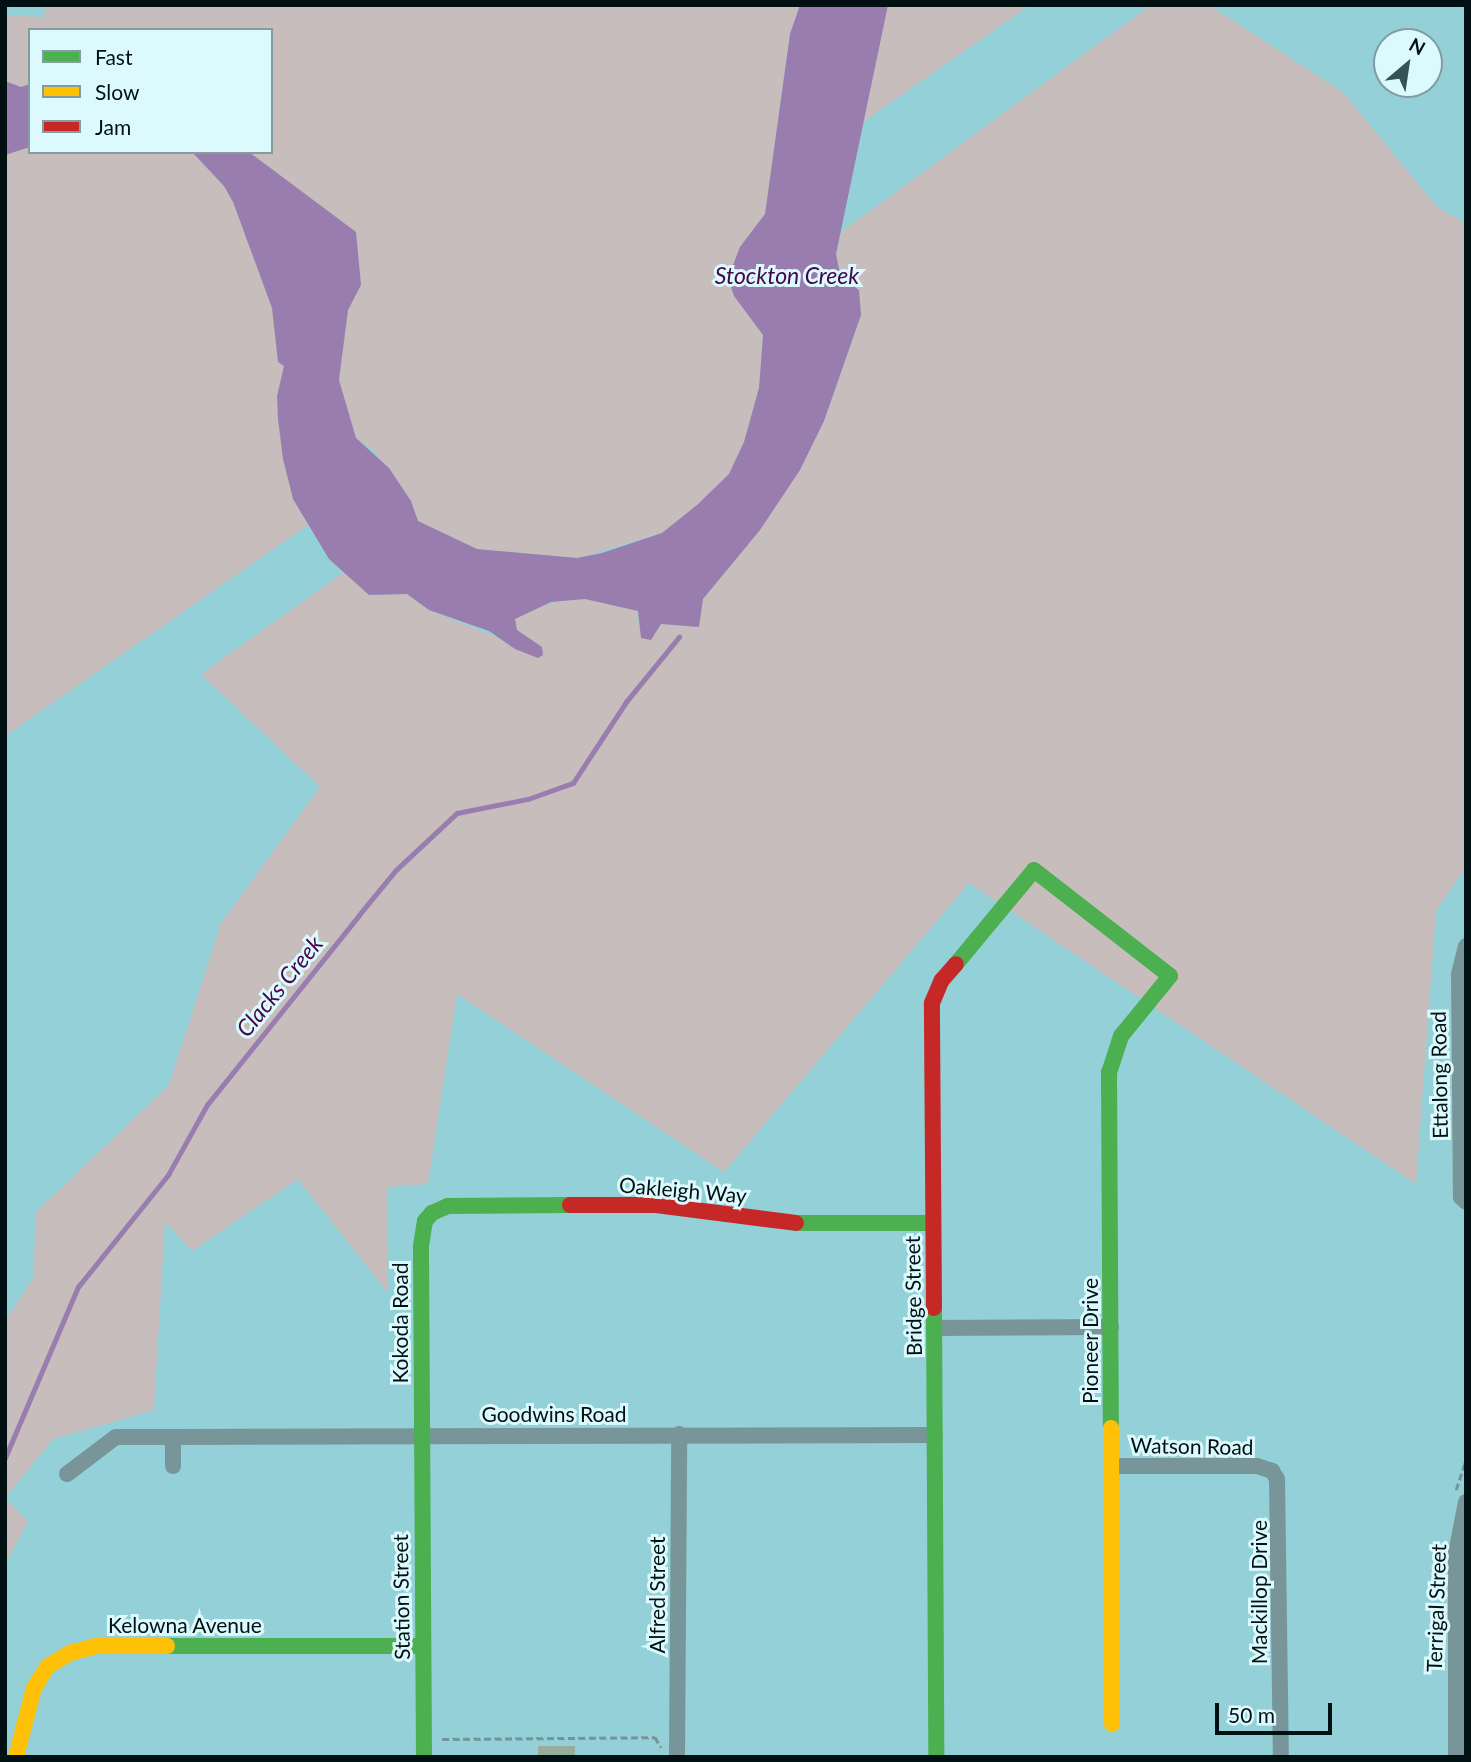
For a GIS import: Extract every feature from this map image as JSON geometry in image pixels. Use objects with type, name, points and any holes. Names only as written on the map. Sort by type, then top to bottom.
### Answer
[{"type":"street","name":"Bridge Street","points":[[936,1757],[932,1003],[942,981],[1034,870],[1170,976]]},
{"type":"street","name":"Ettalong Road","points":[[1466,946],[1459,975],[1461,1197],[1466,1202]]},
{"type":"street","name":"Pioneer Drive","points":[[1112,1724],[1109,1072],[1121,1036],[1170,976]]},
{"type":"street","name":"Oakleigh Way","points":[[432,1213],[448,1206],[656,1205],[802,1224],[933,1223]]},
{"type":"street","name":"Kokoda Road","points":[[420,1436],[422,1238],[425,1221],[432,1213]]},
{"type":"street","points":[[934,1328],[1111,1327]]},
{"type":"street","name":"Alfred Street","points":[[677,1752],[679,1434]]},
{"type":"street","name":"Goodwins Road","points":[[66,1474],[116,1437],[935,1435]]},
{"type":"street","name":"Station Street","points":[[420,1436],[424,1757]]},
{"type":"street","points":[[173,1437],[173,1466]]},
{"type":"street","name":"Watson Road","points":[[1112,1466],[1257,1466],[1272,1471]]},
{"type":"street","name":"Mackillop Drive","points":[[1272,1471],[1280,1487],[1281,1757]]},
{"type":"street","name":"Terrigal Street","points":[[1456,1757],[1456,1553],[1466,1502]]},
{"type":"street","name":"Kelowna Avenue","points":[[16,1757],[34,1688],[48,1666],[70,1653],[97,1646],[423,1646]]},
{"type":"path","points":[[424,1739],[655,1737],[661,1748],[677,1752]]},
{"type":"shaded area","points":[[45,5],[800,5],[790,34],[765,214],[740,247],[734,296],[763,335],[759,388],[744,442],[729,474],[697,505],[662,533],[578,558],[477,549],[418,521],[411,500],[373,450],[356,438],[339,380],[348,310],[361,285],[356,233],[252,154],[273,154],[273,28],[28,28],[28,85],[22,87],[5,81],[5,15],[44,17]]},
{"type":"shaded area","points":[[888,5],[1030,5],[863,122]]},
{"type":"shaded area","points":[[1151,5],[1209,5],[1344,93],[1436,206],[1466,224],[1466,866],[1436,911],[1416,1184],[969,883],[724,1172],[457,994],[428,1184],[387,1187],[387,1292],[298,1179],[192,1251],[165,1222],[154,1410],[53,1439],[5,1498],[5,1322],[33,1278],[36,1212],[169,1085],[221,923],[320,787],[201,674],[344,572],[369,595],[407,594],[429,610],[501,639],[532,639],[517,630],[515,619],[525,612],[562,600],[585,599],[638,611],[639,628],[661,624],[699,626],[703,599],[760,530],[824,421],[861,315],[859,290],[848,282],[839,269],[836,254],[841,232]]},
{"type":"shaded area","points":[[28,148],[28,154],[194,154],[224,186],[233,202],[272,308],[284,366],[277,396],[293,499],[308,525],[5,736],[5,155]]},
{"type":"shaded area","points":[[5,1498],[28,1521],[5,1565]]},
{"type":"water","name":"Stockton Creek","points":[[800,5],[888,5],[836,254],[839,269],[848,282],[859,290],[861,315],[824,421],[800,470],[760,530],[703,599],[699,627],[661,624],[651,640],[641,638],[638,611],[585,599],[551,602],[515,619],[517,630],[542,647],[543,655],[538,658],[515,649],[489,631],[429,610],[407,594],[369,595],[329,559],[293,499],[283,459],[278,419],[277,396],[284,366],[278,362],[272,308],[233,202],[224,186],[194,154],[252,154],[356,232],[361,285],[348,310],[339,380],[356,438],[389,468],[411,501],[418,521],[477,549],[577,558],[602,553],[662,533],[697,505],[729,474],[744,442],[759,388],[763,335],[734,296],[728,278],[740,247],[765,214],[790,34]]},
{"type":"water","points":[[5,81],[21,87],[28,85],[28,148],[5,155]]},
{"type":"building","points":[[538,1746],[575,1746],[575,1757],[538,1757]]},
{"type":"waterway","name":"Clacks Creek","points":[[5,1458],[78,1287],[168,1175],[207,1105],[359,915],[396,870],[457,813],[528,799],[573,783],[626,702],[679,637]]},
{"type":"traffic: fast","points":[[956,964],[1034,870],[1170,976],[1121,1036],[1109,1072],[1111,1428]]},
{"type":"traffic: fast","points":[[424,1757],[421,1246],[425,1221],[432,1213],[448,1206],[570,1205]]},
{"type":"traffic: fast","points":[[796,1223],[933,1223]]},
{"type":"traffic: fast","points":[[934,1308],[936,1757]]},
{"type":"traffic: fast","points":[[167,1646],[423,1646]]},
{"type":"traffic: slow","points":[[1111,1428],[1112,1724]]},
{"type":"traffic: slow","points":[[16,1757],[34,1688],[48,1666],[70,1653],[97,1646],[167,1646]]},
{"type":"traffic: jam","points":[[934,1308],[932,1003],[942,980],[956,964]]},
{"type":"traffic: jam","points":[[570,1205],[656,1205],[796,1223]]}]
